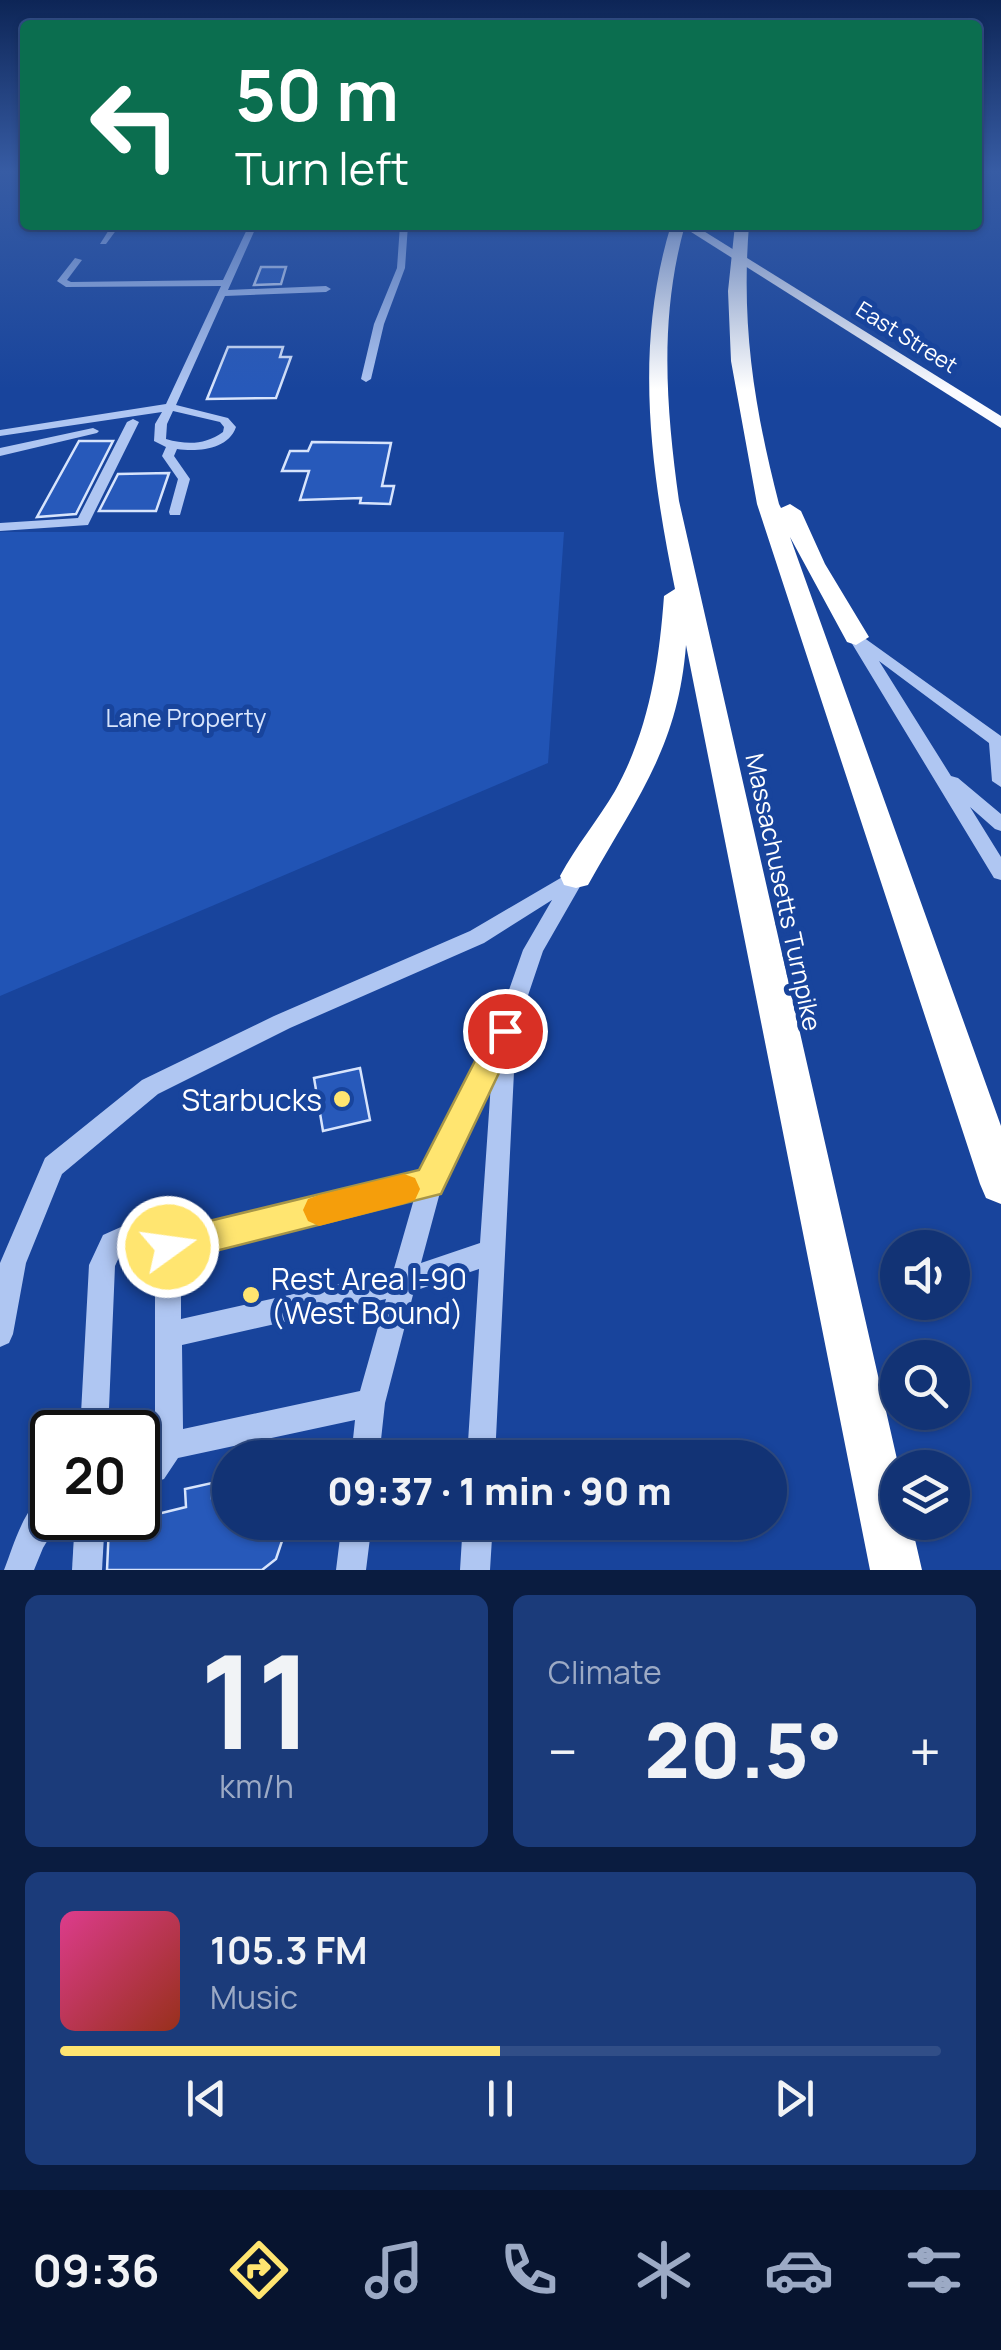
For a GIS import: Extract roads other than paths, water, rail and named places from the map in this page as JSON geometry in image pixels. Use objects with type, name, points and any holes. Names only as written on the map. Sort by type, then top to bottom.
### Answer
[{"type":"highway","name":"Massachusetts Turnpike","points":[[673,243],[658,338],[658,405],[677,548],[896,1570]]},
{"type":"highway","points":[[740,243],[735,281],[738,341],[766,489],[816,647],[1001,1184]]},
{"type":"highway","points":[[748,408],[814,564],[856,636]]},
{"type":"highway","points":[[576,876],[633,784],[661,720],[674,658],[677,548]]},
{"type":"main road","name":"East Street","points":[[715,243],[1001,423]]},
{"type":"street","points":[[0,433],[170,407],[212,416],[230,427],[220,441],[202,446],[160,442],[162,421],[170,407],[245,243]]},
{"type":"street","points":[[366,379],[379,324],[401,268],[403,243]]},
{"type":"street","points":[[78,260],[62,282],[326,288]]},
{"type":"street","points":[[0,452],[133,422],[162,421]]},
{"type":"street","points":[[0,527],[83,522],[133,422]]},
{"type":"street","points":[[172,446],[168,456],[184,480],[175,512]]},
{"type":"street","points":[[856,636],[999,742],[1001,781]]},
{"type":"street","points":[[856,636],[1001,874]]},
{"type":"street","points":[[936,768],[1001,824]]},
{"type":"street","points":[[367,1440],[371,1403],[400,1283],[430,1183],[505,1031],[534,950],[576,876]]},
{"type":"street","points":[[0,1334],[14,1264],[53,1166],[150,1087],[282,1022],[477,937],[576,876]]},
{"type":"street","points":[[482,1440],[505,1031]]},
{"type":"street","points":[[168,1247],[430,1183]]},
{"type":"street","points":[[95,1410],[102,1265],[112,1244],[150,1226],[168,1247],[170,1446],[160,1460]]},
{"type":"street","points":[[168,1334],[400,1283],[493,1252]]},
{"type":"street","points":[[170,1446],[371,1403]]},
{"type":"street","points":[[18,1570],[31,1540]]},
{"type":"street","points":[[86,1570],[88,1540]]},
{"type":"street","points":[[351,1570],[355,1540]]},
{"type":"street","points":[[475,1570],[477,1540]]},
{"type":"place","name":"Starbucks","points":[[342,1099]]},
{"type":"place","name":"Rest Area I-90 (West Bound)","points":[[251,1295]]},
{"type":"park label","name":"Lane Property","points":[[186,717]]}]
